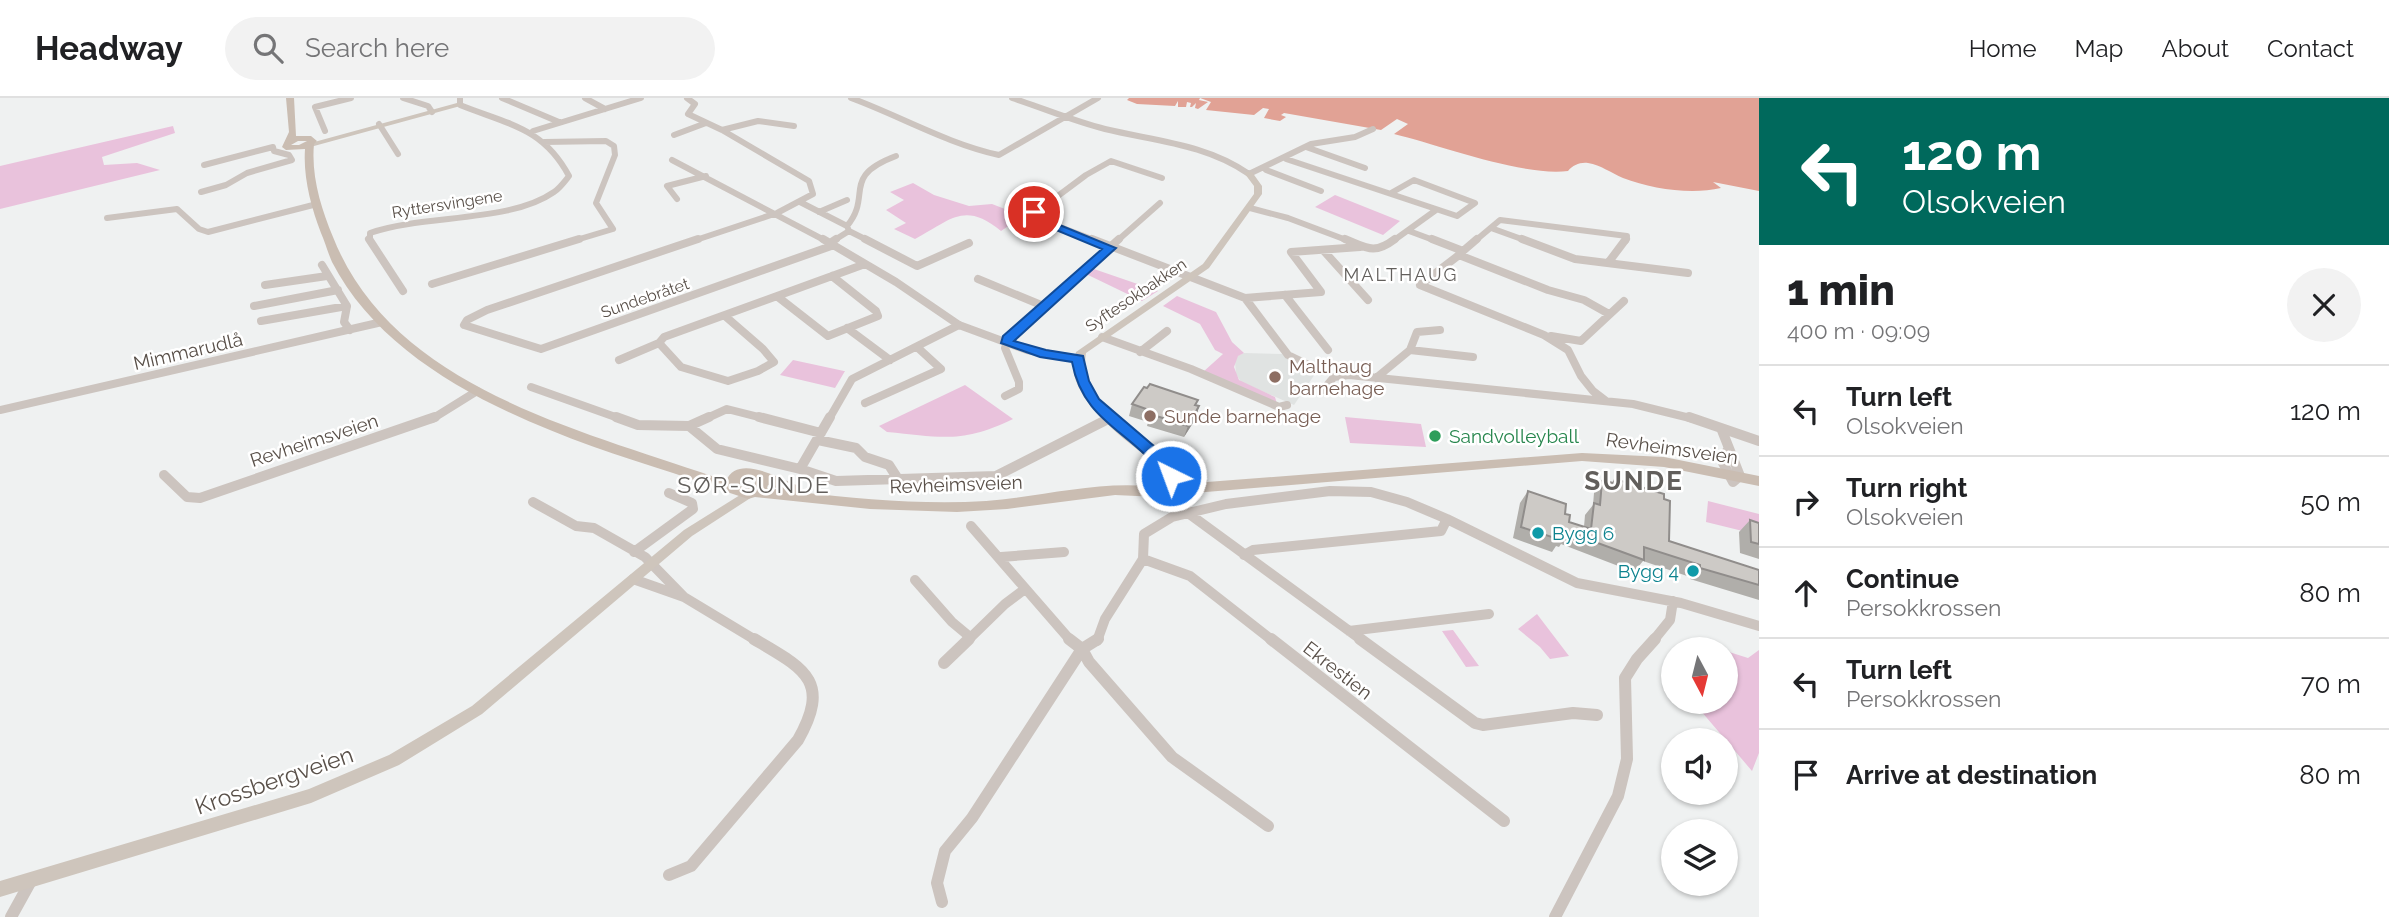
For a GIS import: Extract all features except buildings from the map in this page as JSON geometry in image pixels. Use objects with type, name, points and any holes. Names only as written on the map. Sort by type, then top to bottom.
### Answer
[{"type":"main road","points":[[290,98],[308,141],[316,202]]},
{"type":"main road","points":[[290,98],[293,132],[290,145]]},
{"type":"main road","points":[[290,145],[308,141]]},
{"type":"main road","points":[[290,145],[301,155],[328,244],[341,270],[354,290],[382,321],[418,352],[477,391],[583,438],[682,469],[732,489],[733,479],[739,474]]},
{"type":"main road","name":"Revheimsveien","points":[[739,474],[750,472],[786,487],[833,496],[939,502],[1156,486],[1172,495],[1176,484],[1345,476],[1537,461],[1644,468],[1759,481]]},
{"type":"main road","points":[[682,469],[739,474]]},
{"type":"main road","name":"Revheimsveien","points":[[1733,477],[1759,488]]},
{"type":"main road","points":[[752,493],[763,486],[763,478]]},
{"type":"main road","name":"Revheimsveien","points":[[732,489],[844,503],[927,508],[987,506],[1156,486]]},
{"type":"street","points":[[325,131],[315,107],[351,98]]},
{"type":"street","points":[[403,98],[428,106],[432,112]]},
{"type":"street","points":[[502,98],[560,122]]},
{"type":"street","points":[[585,98],[605,108]]},
{"type":"street","points":[[533,131],[641,98]]},
{"type":"street","points":[[687,98],[695,104],[688,114],[692,117],[722,130],[809,181],[813,194],[777,213]]},
{"type":"street","points":[[851,98],[897,115],[961,145],[993,155],[999,155],[1098,99]]},
{"type":"street","points":[[1012,98],[1107,129],[1162,139],[1228,162],[1249,174],[1259,190],[1250,208],[1288,218],[1362,247]]},
{"type":"street","points":[[308,141],[432,112],[460,102]]},
{"type":"street","name":"Ryttersvingene","points":[[397,288],[369,240],[370,233],[456,215],[507,210],[564,187],[569,176],[564,164],[533,131],[460,102]]},
{"type":"street","points":[[722,130],[733,124],[752,122],[794,126]]},
{"type":"street","points":[[674,135],[706,123]]},
{"type":"street","points":[[379,124],[398,154]]},
{"type":"street","points":[[1249,174],[1266,170],[1317,142],[1363,136],[1373,129]]},
{"type":"street","points":[[432,284],[613,229],[596,203],[615,155],[614,146],[607,141],[544,142]]},
{"type":"street","points":[[205,165],[290,145]]},
{"type":"street","points":[[201,192],[226,185],[237,177],[292,160],[289,155],[274,151],[273,147]]},
{"type":"street","points":[[1306,148],[1365,168]]},
{"type":"street","points":[[848,228],[855,214],[861,178],[873,167],[896,156]]},
{"type":"street","points":[[1286,159],[1457,216],[1475,203],[1414,180],[1391,193]]},
{"type":"street","points":[[672,160],[832,244],[907,289],[959,325],[1027,350],[1078,359]]},
{"type":"street","points":[[1163,178],[1111,161],[1086,175],[1031,216],[1245,298],[1321,292],[1291,252],[1362,247],[1379,249],[1436,210]]},
{"type":"street","points":[[1266,170],[1321,191]]},
{"type":"street","points":[[668,201],[680,198],[667,187],[706,176]]},
{"type":"street","points":[[819,212],[847,200]]},
{"type":"street","points":[[107,218],[177,209],[186,213],[199,230],[208,232],[316,202]]},
{"type":"street","points":[[800,202],[917,266],[969,243]]},
{"type":"street","points":[[1005,396],[1019,389],[1019,382],[1005,348],[1007,339],[1160,204]]},
{"type":"street","name":"Syftesokbakken","points":[[1176,484],[1163,463],[1110,418],[1088,395],[1078,359],[1081,352],[1193,277],[1213,260],[1250,208]]},
{"type":"street","name":"Sundebråtet","points":[[777,213],[487,310],[470,318],[464,325],[541,349],[832,244],[848,228]]},
{"type":"street","points":[[1409,231],[1463,251],[1500,220],[1627,236],[1608,263]]},
{"type":"street","points":[[1491,228],[1575,259],[1688,274]]},
{"type":"street","points":[[1324,250],[1368,300]]},
{"type":"street","points":[[1607,401],[1592,391],[1568,350],[1544,335],[1420,285],[1459,255],[1548,290],[1584,300],[1609,314]]},
{"type":"street","points":[[619,360],[659,343],[664,337],[865,264]]},
{"type":"street","points":[[322,265],[347,306],[344,322],[351,330]]},
{"type":"street","points":[[265,285],[327,276]]},
{"type":"street","points":[[778,297],[828,335],[878,314],[832,276]]},
{"type":"street","points":[[978,279],[1046,307]]},
{"type":"street","points":[[254,306],[338,290]]},
{"type":"street","points":[[1286,295],[1328,351]]},
{"type":"street","points":[[1245,298],[1289,355],[1321,371]]},
{"type":"street","points":[[1544,335],[1581,341],[1623,301]]},
{"type":"street","points":[[261,321],[347,306]]},
{"type":"street","points":[[659,343],[681,367],[728,381],[758,371],[774,362],[756,342],[739,331],[725,316]]},
{"type":"street","name":"Mimmarudlå","points":[[0,410],[382,321]]},
{"type":"street","points":[[800,468],[855,377],[959,325]]},
{"type":"street","points":[[847,328],[890,360]]},
{"type":"street","points":[[1376,378],[1410,350],[1417,332],[1440,330]]},
{"type":"street","points":[[1140,352],[1167,331]]},
{"type":"street","points":[[1102,337],[1191,369],[1279,407],[1287,405]]},
{"type":"street","points":[[864,403],[941,369],[917,347]]},
{"type":"street","points":[[1410,350],[1473,357]]},
{"type":"street","points":[[1323,390],[1334,378],[1341,375],[1607,401],[1659,409],[1759,441]]},
{"type":"street","points":[[1019,382],[1029,379]]},
{"type":"street","points":[[531,387],[638,425],[689,426],[727,409],[856,448],[865,457],[889,465],[898,479]]},
{"type":"street","name":"Revheimsveien","points":[[164,475],[187,497],[200,498],[433,420],[477,391]]},
{"type":"street","points":[[689,426],[717,449],[800,468],[806,473],[836,481],[996,476],[1110,418]]},
{"type":"street","points":[[1721,428],[1727,451],[1733,457],[1733,477]]},
{"type":"street","points":[[1727,451],[1723,456],[1733,477]]},
{"type":"street","points":[[1152,454],[1156,486]]},
{"type":"street","points":[[1176,484],[1188,513]]},
{"type":"street","name":"Ekrestien","points":[[1156,486],[1173,506],[1188,513],[1475,723],[1483,725],[1573,713],[1597,715]]},
{"type":"street","name":"Krossbergveien","points":[[711,517],[732,489]]},
{"type":"street","points":[[942,902],[937,883],[945,851],[972,818],[1082,649],[1097,642],[1105,619],[1143,559],[1147,530],[1172,517],[1226,504],[1351,490],[1397,498],[1447,519],[1577,583],[1673,601],[1759,626]]},
{"type":"street","points":[[634,552],[693,509],[692,503],[669,493]]},
{"type":"street","name":"Krossbergveien","points":[[0,889],[311,796],[394,760],[477,710],[652,562],[711,517],[752,493]]},
{"type":"street","points":[[533,502],[576,526],[594,528],[652,562],[684,597]]},
{"type":"street","points":[[1244,555],[1253,550],[1441,531],[1447,519]]},
{"type":"street","points":[[971,526],[1001,557],[1076,647],[1082,649],[1089,662],[1172,757],[1268,826]]},
{"type":"street","points":[[1001,557],[1064,552]]},
{"type":"street","name":"Ekrestien","points":[[1143,559],[1186,573],[1504,821]]},
{"type":"street","points":[[633,579],[684,597],[797,666],[812,688],[814,705],[805,730],[691,866],[669,876]]},
{"type":"street","points":[[915,580],[952,622],[970,637]]},
{"type":"street","points":[[944,663],[1025,589]]},
{"type":"street","points":[[1555,917],[1618,796],[1627,759],[1625,678],[1628,667],[1670,623],[1675,608],[1673,601]]},
{"type":"street","points":[[1349,631],[1489,614]]},
{"type":"street","points":[[11,917],[32,879]]},
{"type":"shaded area","points":[[1200,98],[1199,100],[1208,102],[1198,109],[1195,108],[1196,103],[1192,107],[1191,103],[1187,102],[1186,107],[1178,107],[1178,101],[1175,106],[1137,104],[1127,100]]},
{"type":"shaded area","points":[[1200,98],[1759,98],[1759,191],[1713,182],[1721,188],[1684,191],[1659,188],[1623,178],[1588,163],[1577,164],[1568,171],[1529,169],[1482,159],[1394,134],[1408,124],[1397,119],[1381,130],[1284,113],[1281,115],[1286,117],[1280,121],[1264,118],[1269,109],[1263,108],[1254,115],[1206,110],[1211,102]]},
{"type":"shaded area","points":[[173,126],[175,133],[102,157],[104,165],[137,163],[160,170],[0,209],[0,166]]},
{"type":"shaded area","points":[[913,183],[934,195],[969,206],[992,204],[1023,216],[1001,231],[988,222],[967,215],[948,220],[915,239],[894,229],[906,223],[886,210],[904,200],[890,192]]},
{"type":"shaded area","points":[[1335,195],[1400,221],[1383,235],[1315,207]]},
{"type":"shaded area","points":[[1091,268],[1158,291],[1142,301],[1086,274]]},
{"type":"shaded area","points":[[1177,296],[1216,312],[1232,342],[1244,353],[1238,356],[1234,367],[1239,380],[1275,397],[1277,404],[1203,372],[1223,354],[1215,350],[1200,324],[1163,306]]},
{"type":"shaded area","name":"Malthaug barnehage","points":[[1244,353],[1282,354],[1315,374],[1294,405],[1241,382],[1236,374],[1235,362],[1237,356]]},
{"type":"shaded area","points":[[793,360],[845,371],[835,388],[780,375]]},
{"type":"shaded area","points":[[965,385],[1013,419],[979,432],[951,437],[887,432],[879,426]]},
{"type":"shaded area","points":[[1345,417],[1421,424],[1426,447],[1350,443]]},
{"type":"shaded area","points":[[1708,501],[1759,514],[1759,535],[1706,522]]},
{"type":"shaded area","points":[[1537,614],[1569,656],[1550,659],[1518,629]]},
{"type":"shaded area","points":[[1453,630],[1479,666],[1466,667],[1442,631]]},
{"type":"shaded area","points":[[1759,650],[1759,753],[1752,771],[1738,755],[1738,728],[1715,728],[1704,714],[1738,714],[1738,655],[1748,658]]},
{"type":"place","name":"Malthaug barnehage","points":[[1275,377]]},
{"type":"place","name":"Sunde barnehage","points":[[1150,416]]},
{"type":"place","name":"Sandvolleyball","points":[[1435,436]]},
{"type":"place","name":"Bygg 6","points":[[1538,533]]},
{"type":"place","name":"Bygg 4","points":[[1693,571]]},
{"type":"district","name":"MALTHAUG","points":[[1401,274]]},
{"type":"district","name":"SUNDE","points":[[1634,481]]},
{"type":"district","name":"SØR-SUNDE","points":[[754,484]]},
{"type":"route","points":[[1034,212],[1031,216],[1041,221],[1110,248],[1007,339],[1008,343],[1044,354],[1078,359],[1088,395],[1110,418],[1163,463],[1171,476]]}]
